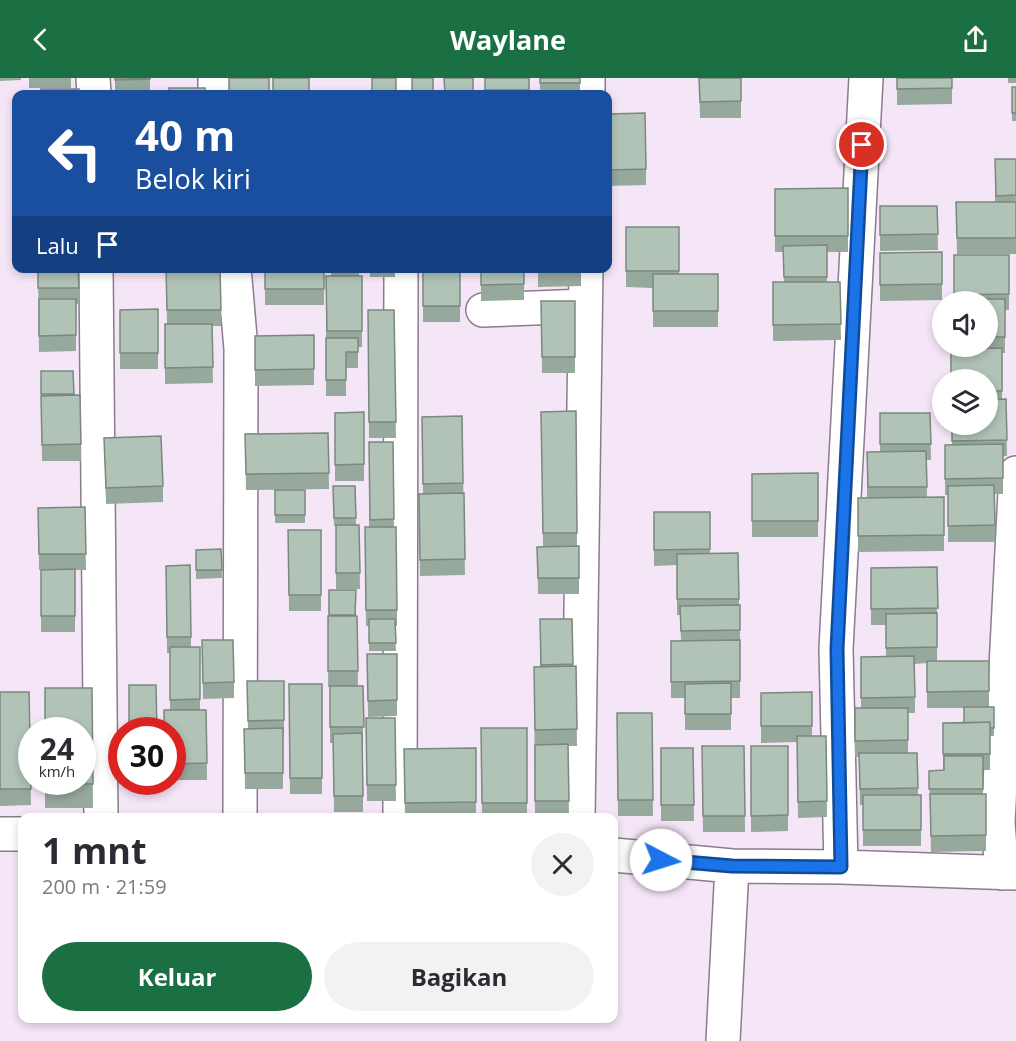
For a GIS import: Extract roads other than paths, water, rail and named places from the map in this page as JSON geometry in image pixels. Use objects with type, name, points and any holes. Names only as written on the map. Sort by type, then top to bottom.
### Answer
[{"type":"street","points":[[841,867],[837,649],[866,78]]},
{"type":"street","points":[[96,273],[101,813]]},
{"type":"street","points":[[234,273],[241,350],[240,813]]},
{"type":"street","points":[[400,813],[401,273]]},
{"type":"street","points":[[578,813],[586,273]]},
{"type":"street","points":[[483,310],[585,306]]},
{"type":"street","points":[[618,855],[732,866],[1009,873],[998,823],[1016,473]]},
{"type":"street","points":[[0,834],[18,834]]},
{"type":"street","points":[[723,1041],[732,866]]}]
